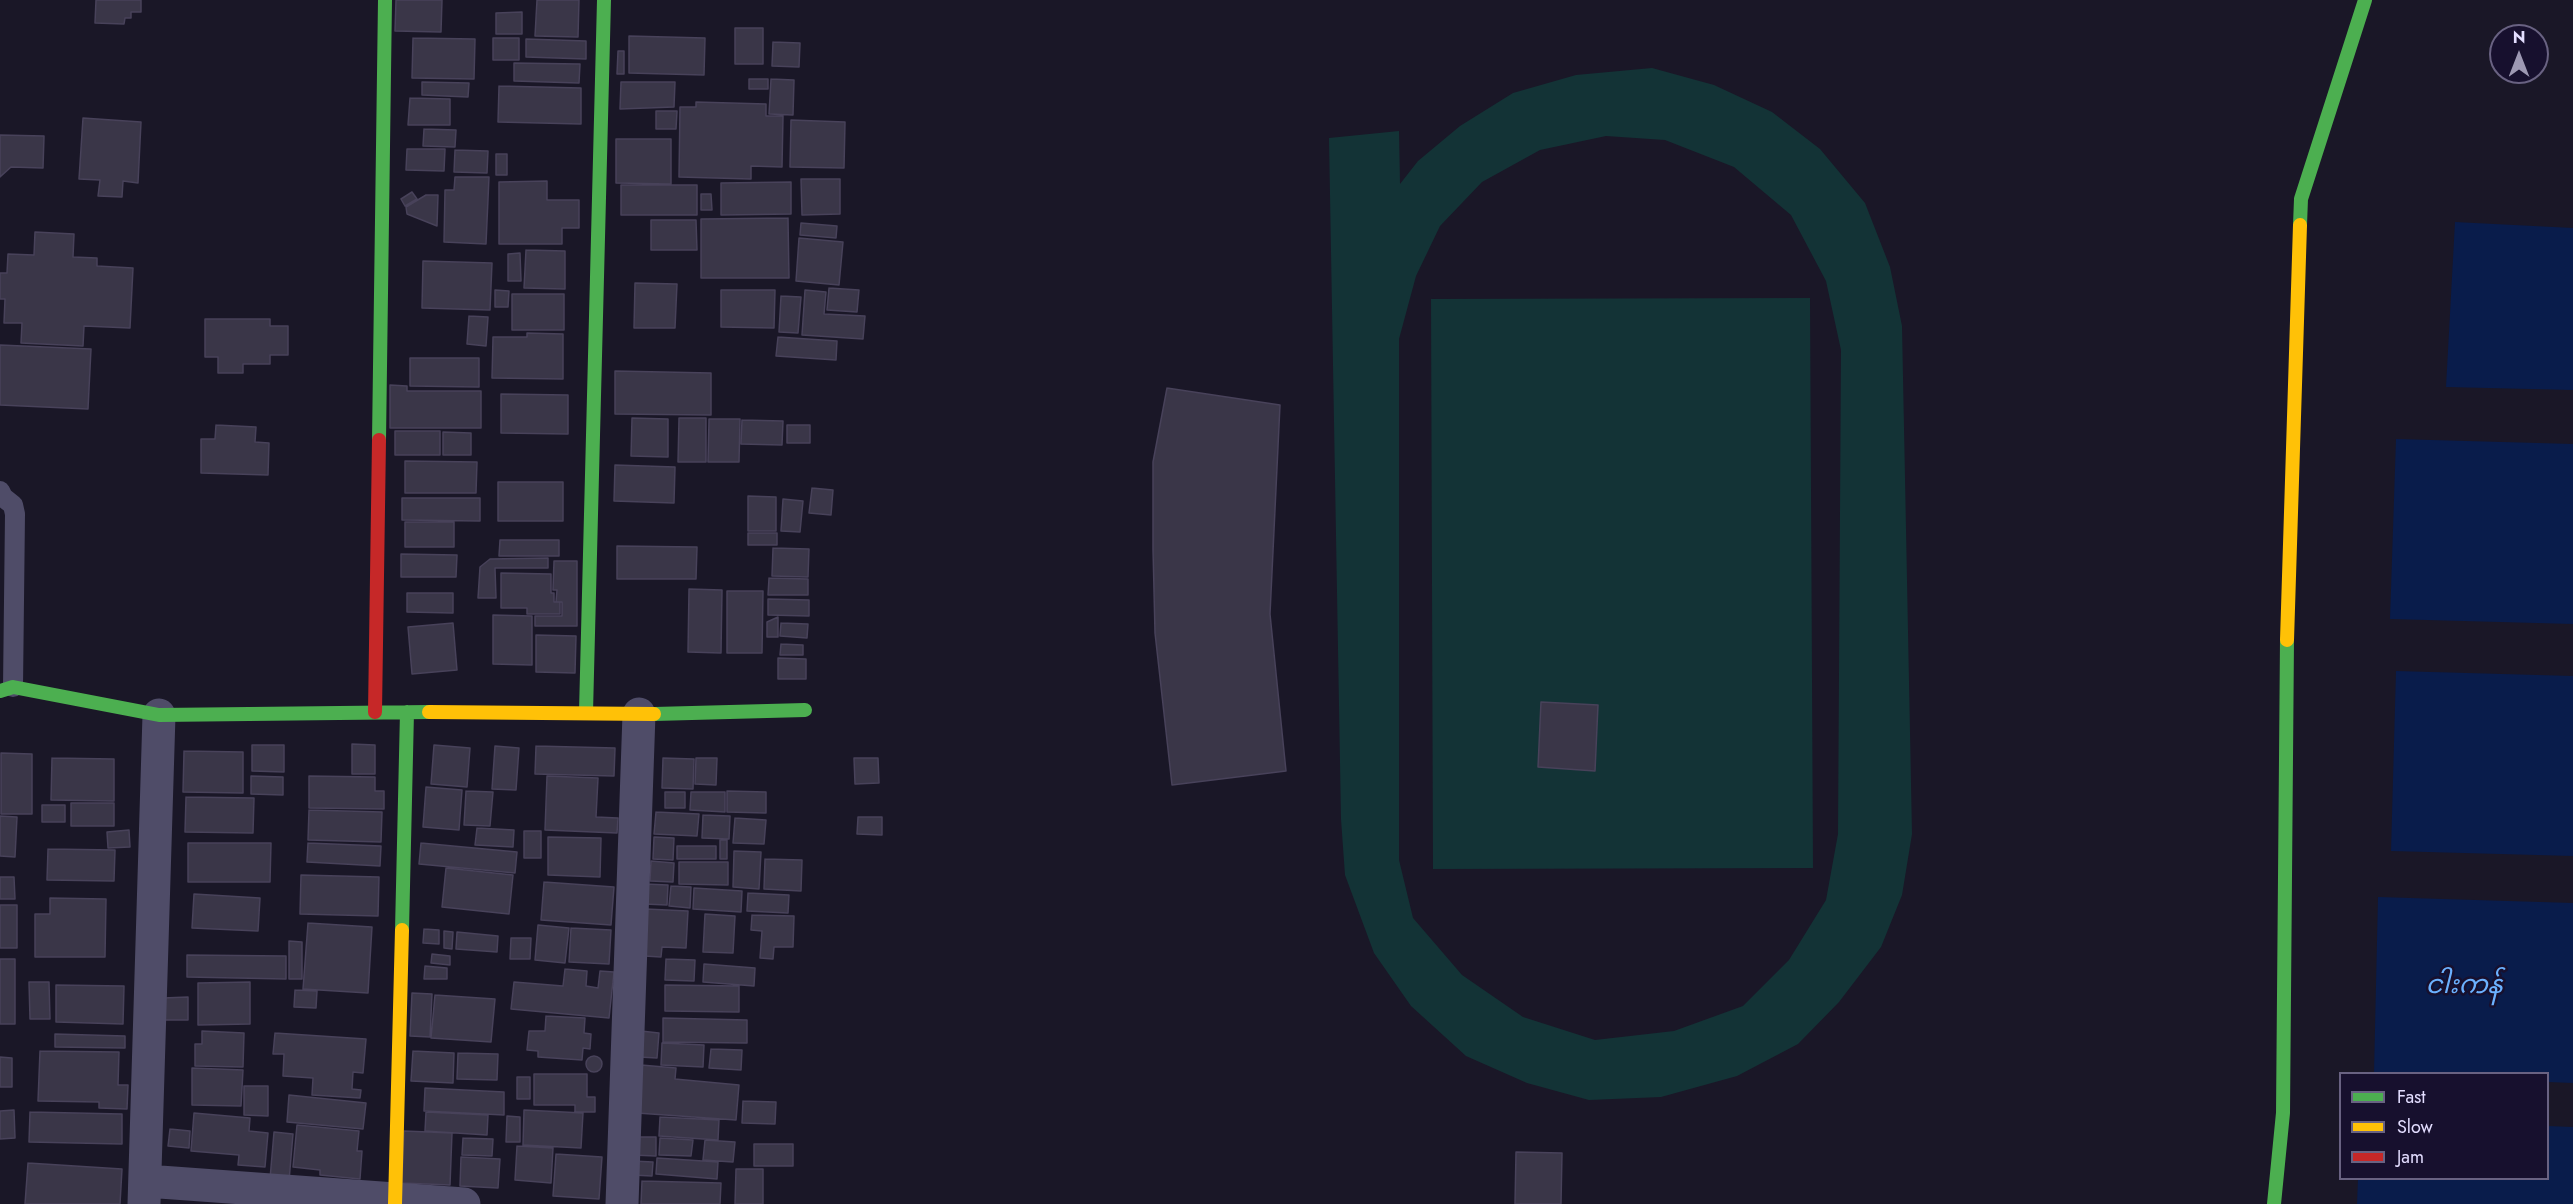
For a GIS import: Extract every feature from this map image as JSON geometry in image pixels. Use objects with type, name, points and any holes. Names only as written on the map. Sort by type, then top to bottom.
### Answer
[{"type":"street","points":[[375,712],[385,0]]},
{"type":"street","points":[[586,712],[604,0]]},
{"type":"street","points":[[2274,1204],[2283,1113],[2286,681],[2301,199],[2365,0]]},
{"type":"street","points":[[7,689],[159,715],[375,712],[639,714],[805,710]]},
{"type":"street","points":[[395,1201],[407,712]]},
{"type":"street","points":[[622,1204],[639,714]]},
{"type":"street","points":[[159,715],[145,1192],[464,1204]]},
{"type":"lane","points":[[0,491],[13,505],[15,514],[7,689]]},
{"type":"green space","points":[[1652,68],[1714,85],[1772,112],[1820,149],[1865,203],[1890,267],[1902,326],[1912,834],[1902,895],[1881,947],[1839,1002],[1798,1044],[1737,1076],[1661,1097],[1589,1100],[1527,1083],[1466,1056],[1411,1006],[1374,953],[1345,875],[1341,819],[1329,138],[1399,131],[1400,184],[1418,161],[1460,126],[1513,93],[1576,75]],"holes":[[[1606,136],[1665,140],[1734,167],[1791,215],[1826,281],[1841,350],[1838,834],[1826,900],[1789,960],[1743,1006],[1674,1031],[1595,1040],[1523,1017],[1462,975],[1413,918],[1399,860],[1399,339],[1416,276],[1440,226],[1482,182],[1540,150]]]},
{"type":"green space","points":[[1810,298],[1813,868],[1433,869],[1431,299]]},
{"type":"water","points":[[2455,222],[2573,228],[2573,390],[2446,387]]},
{"type":"water","points":[[2396,439],[2573,444],[2573,624],[2390,619]]},
{"type":"water","points":[[2396,671],[2573,676],[2573,856],[2391,851]]},
{"type":"water","name":"ငါးကန်","points":[[2378,897],[2573,903],[2573,1083],[2549,1082],[2549,1072],[2374,1072]]},
{"type":"water","points":[[2549,1126],[2573,1127],[2573,1204],[2357,1204],[2358,1180],[2549,1180]]},
{"type":"building","points":[[96,0],[141,0],[141,12],[131,12],[131,18],[125,18],[124,24],[95,23]]},
{"type":"building","points":[[396,0],[442,0],[441,32],[395,31]]},
{"type":"building","points":[[537,0],[579,0],[578,37],[535,36]]},
{"type":"building","points":[[522,12],[522,34],[496,34],[496,13]]},
{"type":"building","points":[[735,28],[763,28],[763,64],[735,64]]},
{"type":"building","points":[[629,36],[705,38],[704,75],[629,73]]},
{"type":"building","points":[[413,38],[475,39],[474,79],[412,78]]},
{"type":"building","points":[[493,38],[519,38],[519,60],[493,60]]},
{"type":"building","points":[[526,39],[586,41],[586,59],[526,57]]},
{"type":"building","points":[[773,42],[800,43],[799,67],[772,66]]},
{"type":"building","points":[[618,51],[624,51],[624,74],[617,74]]},
{"type":"building","points":[[514,63],[580,64],[579,83],[514,81]]},
{"type":"building","points":[[749,79],[768,79],[768,89],[749,89]]},
{"type":"building","points":[[771,79],[794,80],[793,115],[769,114]]},
{"type":"building","points":[[422,82],[469,83],[468,97],[422,95]]},
{"type":"building","points":[[621,82],[675,82],[674,107],[620,109]]},
{"type":"building","points":[[499,86],[581,88],[581,124],[498,122]]},
{"type":"building","points":[[410,98],[450,99],[450,125],[408,125]]},
{"type":"building","points":[[696,102],[766,104],[766,116],[783,116],[782,167],[751,166],[751,179],[679,177],[680,107],[696,107]]},
{"type":"building","points":[[656,111],[677,111],[676,129],[656,129]]},
{"type":"building","points":[[83,118],[141,122],[138,183],[123,181],[122,197],[98,196],[100,180],[79,179]]},
{"type":"building","points":[[791,120],[845,122],[844,168],[790,167]]},
{"type":"building","points":[[424,129],[456,130],[455,147],[423,146]]},
{"type":"building","points":[[0,135],[44,136],[43,168],[11,167],[0,177]]},
{"type":"building","points":[[616,139],[671,139],[671,184],[616,183]]},
{"type":"building","points":[[407,149],[445,149],[444,171],[406,170]]},
{"type":"building","points":[[455,150],[488,151],[487,173],[454,172]]},
{"type":"building","points":[[496,154],[507,154],[507,175],[496,175]]},
{"type":"building","points":[[455,177],[489,177],[486,244],[444,242],[445,190],[454,190]]},
{"type":"building","points":[[801,179],[840,179],[840,214],[802,215]]},
{"type":"building","points":[[547,181],[547,200],[579,200],[579,228],[562,228],[562,244],[499,244],[499,182]]},
{"type":"building","points":[[791,182],[791,214],[721,215],[721,183]]},
{"type":"building","points":[[621,185],[697,185],[697,215],[621,215]]},
{"type":"building","points":[[412,192],[417,199],[405,206],[401,199]]},
{"type":"building","points":[[701,194],[711,194],[712,210],[701,210]]},
{"type":"building","points":[[426,195],[438,195],[437,226],[407,214],[406,207]]},
{"type":"building","points":[[788,218],[789,278],[701,278],[701,219]]},
{"type":"building","points":[[651,220],[696,220],[697,250],[651,250]]},
{"type":"building","points":[[801,223],[837,226],[836,238],[800,235]]},
{"type":"building","points":[[35,232],[74,234],[73,257],[97,258],[97,266],[133,268],[130,328],[84,326],[83,346],[21,343],[22,323],[4,323],[5,299],[0,299],[0,273],[7,273],[8,254],[34,255]]},
{"type":"building","points":[[799,238],[843,242],[839,285],[796,281]]},
{"type":"building","points":[[526,250],[565,251],[565,289],[524,288]]},
{"type":"building","points":[[520,253],[521,281],[508,281],[508,254]]},
{"type":"building","points":[[423,261],[492,263],[490,310],[422,308]]},
{"type":"building","points":[[635,283],[677,284],[675,328],[634,328]]},
{"type":"building","points":[[829,288],[859,290],[857,312],[827,310]]},
{"type":"building","points":[[495,290],[509,291],[508,307],[495,307]]},
{"type":"building","points":[[721,290],[775,290],[774,328],[721,327]]},
{"type":"building","points":[[805,290],[826,292],[824,314],[865,316],[863,339],[802,335]]},
{"type":"building","points":[[512,294],[564,294],[564,330],[512,330]]},
{"type":"building","points":[[781,296],[801,297],[798,333],[779,332]]},
{"type":"building","points":[[469,316],[488,317],[486,346],[467,344]]},
{"type":"building","points":[[205,319],[270,319],[270,326],[288,326],[288,355],[270,355],[270,364],[243,364],[243,373],[218,373],[218,357],[205,357]]},
{"type":"building","points":[[527,333],[563,334],[563,379],[492,378],[493,337],[527,337]]},
{"type":"building","points":[[778,337],[837,341],[836,360],[776,356]]},
{"type":"building","points":[[0,345],[91,349],[88,409],[0,405]]},
{"type":"building","points":[[410,358],[479,358],[479,387],[410,386]]},
{"type":"building","points":[[615,371],[711,373],[711,415],[615,414]]},
{"type":"building","points":[[390,385],[407,386],[407,391],[481,391],[481,428],[390,428]]},
{"type":"building","points":[[1167,388],[1280,405],[1270,614],[1286,771],[1172,785],[1155,633],[1153,549],[1153,462]]},
{"type":"building","points":[[501,394],[568,395],[568,434],[501,433]]},
{"type":"building","points":[[632,418],[668,419],[668,457],[631,456]]},
{"type":"building","points":[[679,418],[706,418],[706,462],[678,462]]},
{"type":"building","points":[[709,419],[740,419],[739,462],[708,462]]},
{"type":"building","points":[[742,420],[783,421],[782,445],[741,444]]},
{"type":"building","points":[[216,425],[256,427],[255,442],[269,443],[268,475],[201,473],[201,439],[215,439]]},
{"type":"building","points":[[787,425],[810,425],[810,443],[787,443]]},
{"type":"building","points":[[395,431],[440,431],[440,455],[395,455]]},
{"type":"building","points":[[443,432],[471,433],[471,455],[443,455]]},
{"type":"building","points":[[405,461],[477,462],[476,493],[405,493]]},
{"type":"building","points":[[615,465],[675,467],[674,503],[614,501]]},
{"type":"building","points":[[498,482],[563,482],[563,521],[498,521]]},
{"type":"building","points":[[812,488],[833,490],[831,515],[809,513]]},
{"type":"building","points":[[748,496],[776,497],[776,531],[748,531]]},
{"type":"building","points":[[402,498],[480,498],[480,521],[402,520]]},
{"type":"building","points":[[783,499],[803,501],[800,532],[781,531]]},
{"type":"building","points":[[405,522],[454,522],[454,547],[405,547]]},
{"type":"building","points":[[748,533],[777,533],[777,545],[748,545]]},
{"type":"building","points":[[500,540],[559,540],[559,556],[499,556]]},
{"type":"building","points":[[617,546],[697,547],[696,579],[617,579]]},
{"type":"building","points":[[773,548],[809,549],[808,577],[772,576]]},
{"type":"building","points":[[401,554],[457,555],[456,577],[401,577]]},
{"type":"building","points":[[548,558],[548,568],[495,568],[496,598],[478,598],[480,567],[490,559]]},
{"type":"building","points":[[554,561],[577,561],[577,626],[535,626],[535,616],[562,616],[562,602],[556,602],[557,590],[553,590]]},
{"type":"building","points":[[501,573],[551,574],[551,593],[554,593],[554,602],[560,602],[560,614],[527,614],[527,608],[501,608]]},
{"type":"building","points":[[769,578],[808,579],[808,595],[768,595]]},
{"type":"building","points":[[689,589],[722,590],[721,653],[688,652]]},
{"type":"building","points":[[727,591],[763,591],[762,653],[727,653]]},
{"type":"building","points":[[407,593],[453,593],[453,613],[407,612]]},
{"type":"building","points":[[768,599],[809,600],[809,616],[768,615]]},
{"type":"building","points":[[493,615],[532,616],[532,665],[493,664]]},
{"type":"building","points":[[778,617],[778,637],[767,637],[767,622]]},
{"type":"building","points":[[453,623],[457,670],[412,674],[408,627]]},
{"type":"building","points":[[781,623],[808,624],[807,638],[780,636]]},
{"type":"building","points":[[536,635],[576,636],[575,673],[536,672]]},
{"type":"building","points":[[781,644],[803,645],[803,655],[780,655]]},
{"type":"building","points":[[778,658],[806,659],[806,679],[778,679]]},
{"type":"building","points":[[1541,702],[1598,705],[1595,771],[1538,767]]},
{"type":"building","points":[[352,744],[375,745],[375,774],[352,774]]},
{"type":"building","points":[[252,745],[284,745],[284,772],[252,771]]},
{"type":"building","points":[[434,745],[470,748],[467,787],[431,784]]},
{"type":"building","points":[[495,746],[519,748],[516,790],[492,789]]},
{"type":"building","points":[[536,746],[615,748],[614,776],[535,774]]},
{"type":"building","points":[[184,751],[243,752],[243,793],[183,792]]},
{"type":"building","points":[[1,753],[32,754],[32,814],[1,814]]},
{"type":"building","points":[[52,758],[114,759],[114,801],[51,800]]},
{"type":"building","points":[[663,758],[694,759],[693,789],[662,788]]},
{"type":"building","points":[[696,758],[717,758],[716,785],[695,784]]},
{"type":"building","points":[[854,758],[878,758],[879,783],[855,784]]},
{"type":"building","points":[[251,776],[283,777],[283,795],[251,794]]},
{"type":"building","points":[[309,776],[375,777],[375,791],[384,791],[384,809],[309,808]]},
{"type":"building","points":[[547,776],[598,778],[596,817],[618,818],[617,833],[545,830]]},
{"type":"building","points":[[426,787],[462,790],[459,830],[423,827]]},
{"type":"building","points":[[466,791],[493,792],[490,826],[464,825]]},
{"type":"building","points":[[727,791],[766,792],[766,813],[727,812]]},
{"type":"building","points":[[665,792],[685,792],[685,808],[665,808]]},
{"type":"building","points":[[691,792],[725,792],[725,812],[690,810]]},
{"type":"building","points":[[186,797],[254,798],[253,833],[185,832]]},
{"type":"building","points":[[71,803],[114,803],[114,826],[71,826]]},
{"type":"building","points":[[42,805],[65,805],[65,822],[42,822]]},
{"type":"building","points":[[309,810],[382,812],[381,842],[308,840]]},
{"type":"building","points":[[656,812],[699,814],[697,836],[654,834]]},
{"type":"building","points":[[703,815],[730,816],[729,839],[702,838]]},
{"type":"building","points":[[0,816],[17,817],[15,857],[0,856]]},
{"type":"building","points":[[858,817],[882,817],[882,835],[857,834]]},
{"type":"building","points":[[735,818],[766,820],[764,844],[733,843]]},
{"type":"building","points":[[477,828],[514,830],[513,847],[475,845]]},
{"type":"building","points":[[129,830],[130,847],[108,848],[107,832]]},
{"type":"building","points":[[524,831],[541,831],[541,858],[524,858]]},
{"type":"building","points":[[548,837],[601,838],[600,877],[548,875]]},
{"type":"building","points":[[654,837],[674,838],[673,860],[653,859]]},
{"type":"building","points":[[720,840],[727,840],[727,859],[720,859]]},
{"type":"building","points":[[188,843],[271,843],[270,882],[188,882]]},
{"type":"building","points":[[308,843],[381,846],[380,866],[307,862]]},
{"type":"building","points":[[421,843],[517,852],[515,873],[419,864]]},
{"type":"building","points":[[677,846],[716,846],[716,859],[677,859]]},
{"type":"building","points":[[48,849],[115,850],[114,881],[47,880]]},
{"type":"building","points":[[734,851],[761,852],[759,889],[733,887]]},
{"type":"building","points":[[765,859],[802,860],[801,891],[764,889]]},
{"type":"building","points":[[651,861],[674,863],[673,882],[650,881]]},
{"type":"building","points":[[679,862],[728,862],[728,885],[679,884]]},
{"type":"building","points":[[446,868],[513,875],[509,914],[442,907]]},
{"type":"building","points":[[301,875],[379,877],[378,916],[300,914]]},
{"type":"building","points":[[0,877],[14,877],[15,899],[0,899]]},
{"type":"building","points":[[544,882],[614,887],[611,925],[541,920]]},
{"type":"building","points":[[645,884],[668,885],[667,905],[644,904]]},
{"type":"building","points":[[671,886],[691,887],[690,908],[669,906]]},
{"type":"building","points":[[694,888],[742,891],[741,912],[693,909]]},
{"type":"building","points":[[748,893],[789,895],[788,913],[747,911]]},
{"type":"building","points":[[194,894],[260,898],[258,931],[192,928]]},
{"type":"building","points":[[50,898],[106,899],[105,957],[35,957],[35,914],[50,914]]},
{"type":"building","points":[[0,905],[17,905],[17,948],[0,948]]},
{"type":"building","points":[[646,909],[688,911],[686,948],[662,947],[661,957],[644,956]]},
{"type":"building","points":[[705,914],[735,916],[733,953],[703,952]]},
{"type":"building","points":[[752,915],[794,916],[793,947],[774,947],[773,959],[760,958],[762,931],[751,930]]},
{"type":"building","points":[[308,923],[372,927],[368,993],[303,989]]},
{"type":"building","points":[[538,925],[569,928],[565,963],[535,960]]},
{"type":"building","points":[[571,928],[611,930],[609,964],[569,962]]},
{"type":"building","points":[[424,929],[439,930],[439,944],[423,943]]},
{"type":"building","points":[[444,931],[453,932],[452,949],[444,948]]},
{"type":"building","points":[[457,932],[498,936],[497,952],[456,949]]},
{"type":"building","points":[[511,938],[531,938],[530,959],[510,959]]},
{"type":"building","points":[[289,941],[302,942],[302,979],[289,979]]},
{"type":"building","points":[[432,954],[450,956],[450,965],[431,963]]},
{"type":"building","points":[[187,955],[286,956],[286,979],[187,977]]},
{"type":"building","points":[[0,959],[15,959],[15,1024],[0,1024]]},
{"type":"building","points":[[666,959],[695,960],[694,981],[665,980]]},
{"type":"building","points":[[704,964],[755,968],[754,986],[703,982]]},
{"type":"building","points":[[425,966],[447,968],[447,979],[424,979]]},
{"type":"building","points":[[565,969],[587,971],[586,986],[598,988],[600,971],[614,972],[609,1018],[511,1009],[514,982],[563,986]]},
{"type":"building","points":[[29,982],[49,982],[50,1019],[30,1019]]},
{"type":"building","points":[[250,982],[250,1024],[198,1025],[198,983]]},
{"type":"building","points":[[56,985],[124,986],[123,1024],[56,1022]]},
{"type":"building","points":[[665,985],[739,986],[739,1012],[665,1011]]},
{"type":"building","points":[[295,990],[317,991],[316,1008],[294,1007]]},
{"type":"building","points":[[412,993],[432,994],[430,1037],[410,1036]]},
{"type":"building","points":[[435,995],[495,999],[491,1042],[431,1038]]},
{"type":"building","points":[[188,997],[188,1020],[164,1020],[163,998]]},
{"type":"building","points":[[546,1016],[585,1018],[584,1033],[591,1034],[590,1049],[583,1048],[582,1060],[538,1057],[538,1051],[527,1050],[529,1031],[545,1031]]},
{"type":"building","points":[[663,1018],[747,1020],[747,1043],[663,1042]]},
{"type":"building","points":[[202,1031],[244,1033],[243,1067],[195,1066],[195,1044],[202,1044]]},
{"type":"building","points":[[641,1031],[659,1033],[657,1058],[639,1057]]},
{"type":"building","points":[[275,1033],[366,1039],[363,1073],[353,1072],[352,1089],[361,1090],[360,1098],[312,1095],[313,1078],[283,1076],[284,1054],[273,1054]]},
{"type":"building","points":[[55,1034],[125,1036],[125,1048],[55,1047]]},
{"type":"building","points":[[662,1043],[704,1045],[703,1067],[661,1065]]},
{"type":"building","points":[[711,1049],[742,1050],[741,1070],[709,1068]]},
{"type":"building","points":[[40,1051],[119,1052],[118,1085],[128,1085],[127,1109],[99,1108],[99,1102],[38,1101]]},
{"type":"building","points":[[413,1051],[454,1053],[453,1083],[411,1081]]},
{"type":"building","points":[[458,1053],[498,1054],[497,1080],[457,1079]]},
{"type":"building","points":[[594,1056],[600,1058],[602,1064],[600,1070],[594,1072],[588,1070],[586,1064],[588,1058]]},
{"type":"building","points":[[0,1057],[12,1058],[12,1087],[0,1087]]},
{"type":"building","points":[[641,1065],[676,1068],[675,1079],[739,1085],[736,1120],[637,1113]]},
{"type":"building","points":[[192,1068],[243,1070],[241,1106],[192,1105]]},
{"type":"building","points":[[534,1074],[587,1074],[587,1097],[595,1097],[595,1112],[575,1112],[575,1105],[534,1105]]},
{"type":"building","points":[[517,1077],[530,1077],[530,1099],[517,1099]]},
{"type":"building","points":[[244,1086],[268,1086],[268,1116],[244,1115]]},
{"type":"building","points":[[425,1088],[504,1092],[504,1115],[424,1111]]},
{"type":"building","points":[[289,1095],[366,1103],[363,1129],[287,1122]]},
{"type":"building","points":[[743,1101],[776,1102],[775,1124],[742,1123]]},
{"type":"building","points":[[14,1110],[15,1138],[0,1139],[0,1111]]},
{"type":"building","points":[[524,1110],[583,1113],[581,1148],[523,1145]]},
{"type":"building","points":[[30,1112],[122,1114],[122,1144],[29,1142]]},
{"type":"building","points":[[426,1112],[488,1115],[487,1135],[425,1131]]},
{"type":"building","points":[[194,1113],[250,1118],[249,1131],[268,1133],[265,1167],[238,1165],[239,1155],[191,1151]]},
{"type":"building","points":[[507,1116],[520,1117],[520,1142],[506,1142]]},
{"type":"building","points":[[660,1117],[719,1120],[718,1140],[659,1136]]},
{"type":"building","points":[[297,1125],[359,1131],[357,1151],[362,1151],[360,1179],[320,1175],[320,1170],[293,1167]]},
{"type":"building","points":[[170,1129],[190,1131],[189,1148],[168,1146]]},
{"type":"building","points":[[404,1131],[452,1133],[450,1185],[402,1183]]},
{"type":"building","points":[[274,1132],[293,1134],[289,1181],[270,1179]]},
{"type":"building","points":[[633,1137],[656,1137],[656,1156],[632,1155]]},
{"type":"building","points":[[463,1138],[493,1139],[492,1156],[462,1155]]},
{"type":"building","points":[[660,1138],[693,1140],[691,1156],[659,1155]]},
{"type":"building","points":[[705,1140],[735,1142],[733,1162],[703,1160]]},
{"type":"building","points":[[754,1144],[793,1144],[793,1166],[754,1166]]},
{"type":"building","points":[[517,1146],[553,1148],[551,1183],[515,1180]]},
{"type":"building","points":[[1516,1152],[1562,1153],[1561,1204],[1515,1204]]},
{"type":"building","points":[[556,1154],[602,1157],[599,1199],[553,1196]]},
{"type":"building","points":[[461,1157],[500,1159],[498,1188],[460,1186]]},
{"type":"building","points":[[657,1158],[718,1162],[717,1179],[656,1174]]},
{"type":"building","points":[[632,1161],[653,1162],[652,1176],[632,1175]]},
{"type":"building","points":[[28,1163],[122,1169],[120,1204],[25,1204]]},
{"type":"building","points":[[736,1169],[763,1169],[763,1204],[735,1204]]},
{"type":"building","points":[[642,1181],[721,1183],[720,1204],[641,1204]]},
{"type":"traffic: fast","points":[[379,440],[385,0]]},
{"type":"traffic: fast","points":[[586,712],[604,0]]},
{"type":"traffic: fast","points":[[2300,225],[2301,199],[2365,0]]},
{"type":"traffic: fast","points":[[2274,1204],[2283,1113],[2287,640]]},
{"type":"traffic: fast","points":[[0,691],[13,687],[159,715],[429,712]]},
{"type":"traffic: fast","points":[[654,714],[805,710]]},
{"type":"traffic: fast","points":[[402,930],[407,712]]},
{"type":"traffic: slow","points":[[2287,640],[2300,225]]},
{"type":"traffic: slow","points":[[429,712],[654,714]]},
{"type":"traffic: slow","points":[[395,1204],[402,930]]},
{"type":"traffic: jam","points":[[375,712],[379,440]]}]
